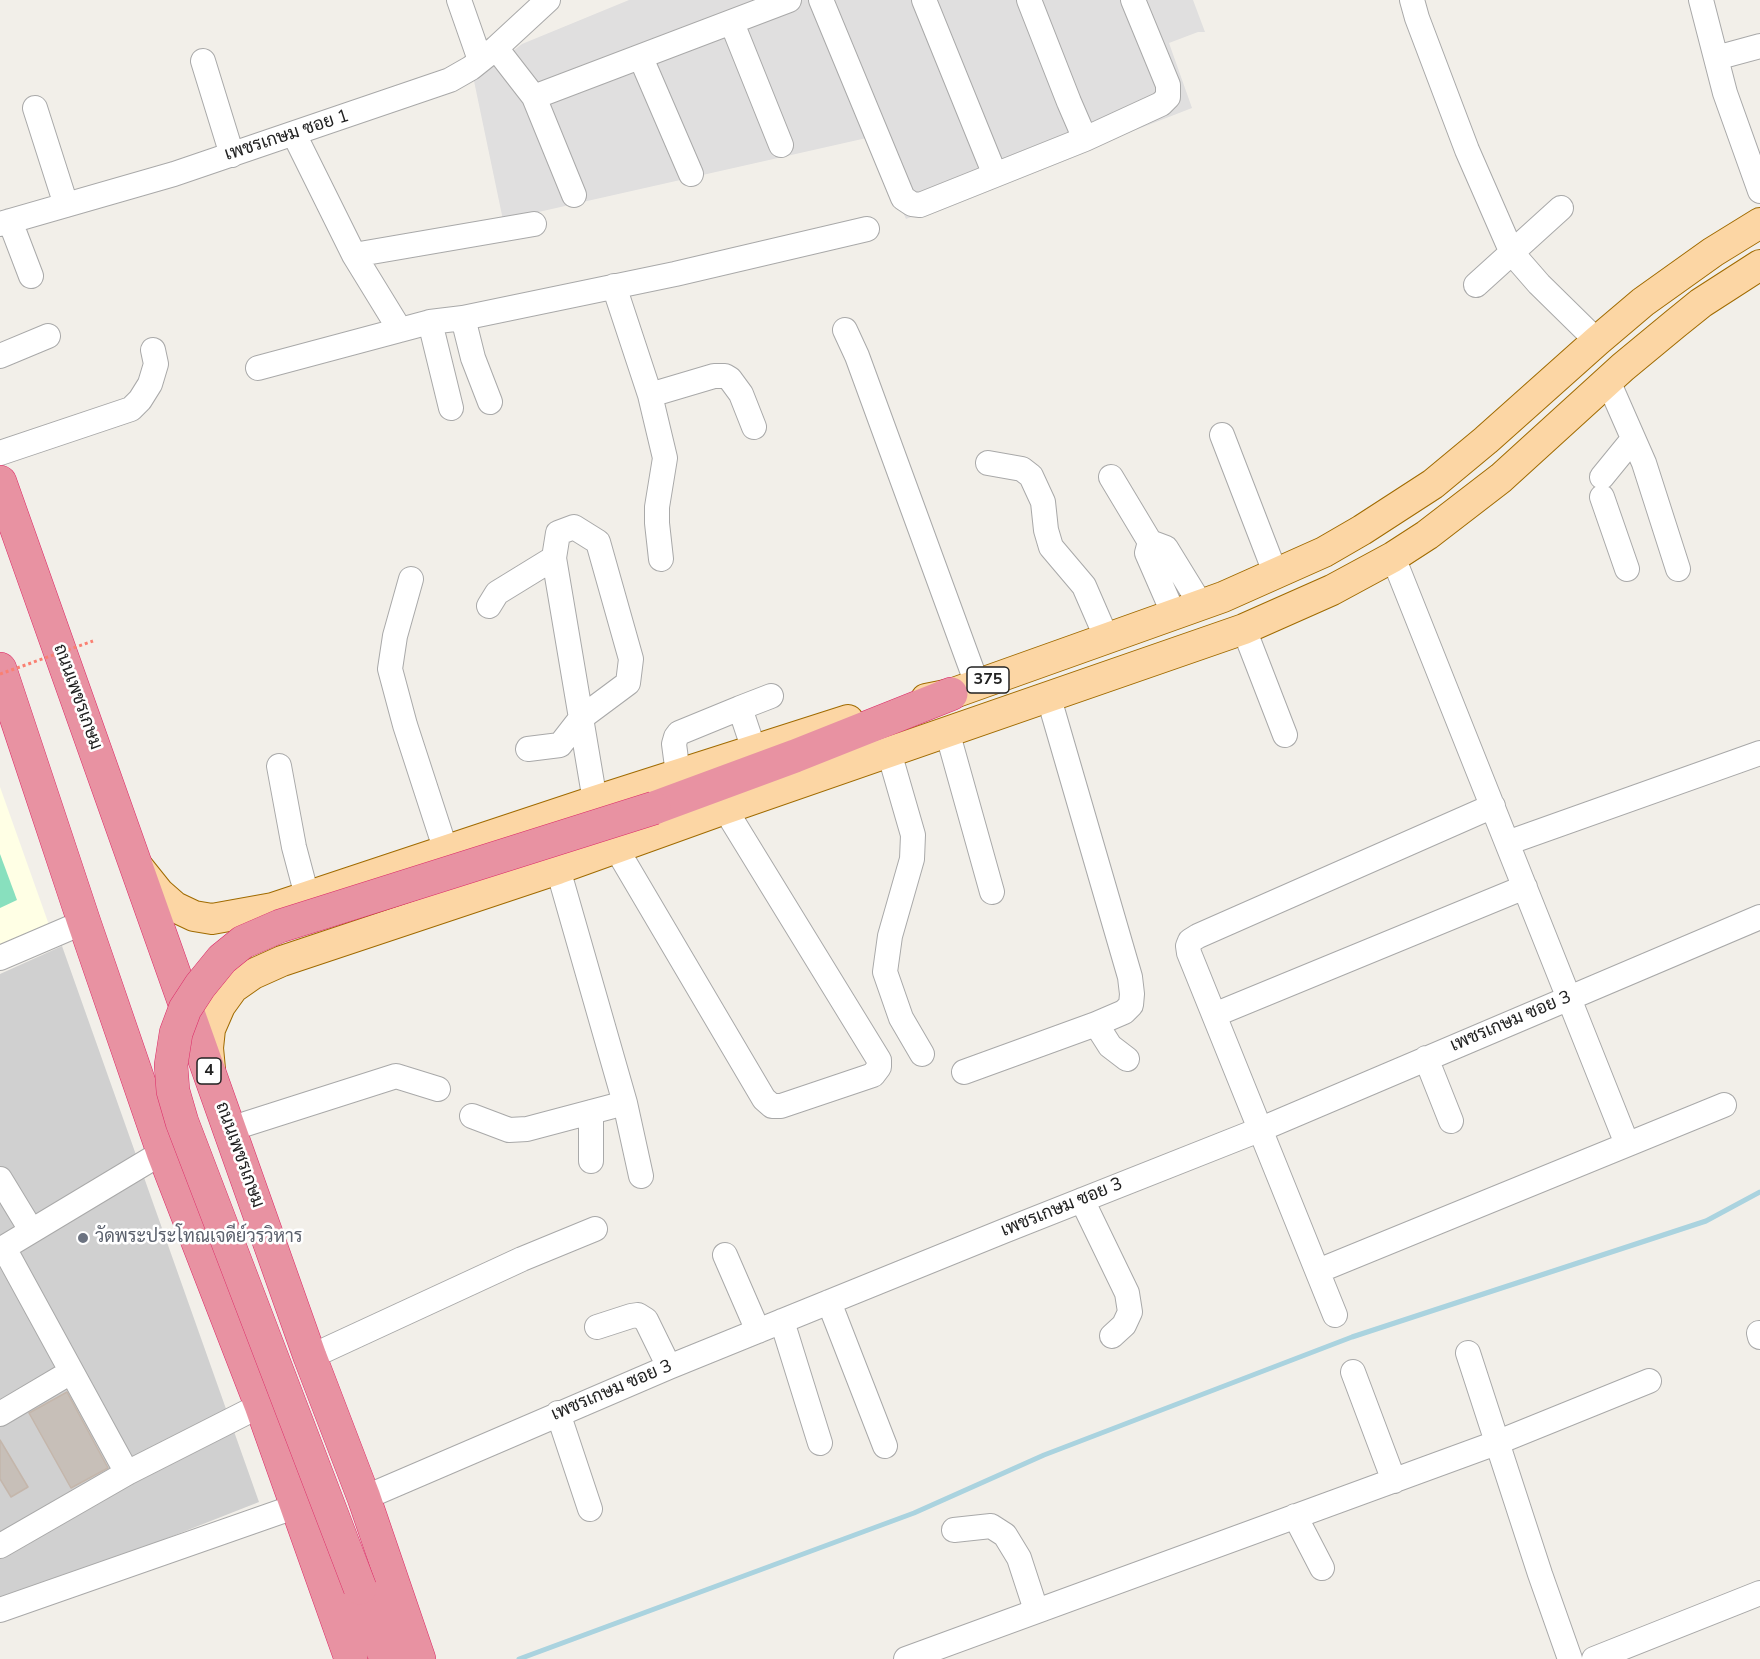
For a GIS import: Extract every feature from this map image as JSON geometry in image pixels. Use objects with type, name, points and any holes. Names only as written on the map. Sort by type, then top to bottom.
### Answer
[{"type":"highway","name":"ถนนเพชรเกษม","points":[[0,482],[310,1356],[364,1498],[419,1659]]},
{"type":"highway","points":[[0,672],[163,1152],[261,1405],[351,1659]]},
{"type":"highway","points":[[386,1659],[182,1122],[173,1091],[171,1065],[176,1033],[182,1017],[200,986],[222,959],[243,942],[280,926],[654,808],[795,756],[964,689]]},
{"type":"main road","name":"375","points":[[137,866],[159,893],[175,907],[194,916],[212,919],[273,908],[678,774],[898,706],[964,689],[1188,610],[1276,575],[1324,552],[1433,484],[1486,440],[1596,341],[1644,302],[1687,270],[1760,223]]},
{"type":"main road","name":"375","points":[[211,1076],[208,1048],[210,1029],[220,1006],[233,988],[253,974],[282,961],[558,869],[1244,629],[1332,590],[1428,535],[1501,478],[1608,381],[1701,303],[1760,265]]},
{"type":"main road","points":[[236,915],[233,939],[240,959],[253,974]]},
{"type":"street","points":[[459,0],[488,54],[534,98],[574,195]]},
{"type":"street","points":[[534,98],[789,0]]},
{"type":"street","points":[[821,0],[903,198],[912,204],[920,205],[1086,139],[1161,104],[1168,97],[1168,85],[1133,0]]},
{"type":"street","points":[[924,0],[995,175]]},
{"type":"street","points":[[1029,0],[1086,139]]},
{"type":"street","points":[[1412,0],[1467,150],[1512,253],[1539,284],[1596,341]]},
{"type":"street","points":[[1701,0],[1725,93],[1751,137],[1760,191]]},
{"type":"street","name":"เพชรเกษม ซอย 1","points":[[5,223],[232,154],[450,80],[488,54],[543,2]]},
{"type":"street","points":[[732,23],[781,146]]},
{"type":"street","points":[[1716,58],[1760,46]]},
{"type":"street","points":[[641,58],[691,174]]},
{"type":"street","points":[[203,60],[232,154]]},
{"type":"street","points":[[35,108],[66,205]]},
{"type":"street","points":[[294,134],[354,255],[400,330]]},
{"type":"street","points":[[1476,285],[1561,208]]},
{"type":"street","points":[[5,223],[31,276]]},
{"type":"street","points":[[354,255],[534,224]]},
{"type":"street","points":[[258,368],[430,322],[463,318],[614,286],[867,229]]},
{"type":"street","points":[[614,286],[650,395],[665,458],[657,507],[661,559]]},
{"type":"street","points":[[463,318],[473,358],[490,402]]},
{"type":"street","points":[[430,322],[451,408]]},
{"type":"street","points":[[845,330],[861,365],[964,689]]},
{"type":"street","points":[[0,356],[48,336]]},
{"type":"street","points":[[0,453],[131,409],[150,384],[156,364],[153,350]]},
{"type":"street","points":[[650,395],[714,376],[725,376],[741,394],[754,427]]},
{"type":"street","points":[[1608,381],[1644,463],[1678,569]]},
{"type":"street","points":[[1222,435],[1276,575]]},
{"type":"street","points":[[1627,569],[1602,487],[1633,439]]},
{"type":"street","points":[[988,463],[1022,469],[1030,476],[1043,502],[1046,530],[1051,546],[1084,586],[1107,639]]},
{"type":"street","points":[[1111,477],[1150,542],[1146,552],[1188,610]]},
{"type":"street","points":[[528,748],[560,745],[581,718],[628,683],[631,658],[598,542],[574,527],[558,533],[554,558],[581,718],[595,801]]},
{"type":"street","points":[[1393,557],[1627,1144]]},
{"type":"street","points":[[489,606],[497,593],[554,558]]},
{"type":"street","points":[[411,579],[395,636],[390,669],[405,725],[446,851]]},
{"type":"street","points":[[1244,629],[1286,735]]},
{"type":"street","points":[[678,774],[674,744],[679,733],[771,696]]},
{"type":"street","points":[[964,1072],[1096,1024],[1124,1012],[1131,1005],[1132,994],[1126,966],[1048,696]]},
{"type":"street","points":[[740,708],[754,750]]},
{"type":"street","points":[[947,731],[992,892]]},
{"type":"street","points":[[889,752],[913,835],[912,859],[890,936],[885,972],[901,1018],[922,1054]]},
{"type":"street","points":[[1507,843],[1760,753]]},
{"type":"street","points":[[279,766],[294,847],[307,896]]},
{"type":"street","points":[[1335,1315],[1189,953],[1190,941],[1492,806]]},
{"type":"street","points":[[616,848],[764,1099],[772,1106],[781,1107],[873,1075],[879,1067],[879,1060],[725,809]]},
{"type":"street","points":[[558,869],[625,1103],[641,1176]]},
{"type":"street","points":[[1214,1015],[1525,887]]},
{"type":"street","name":"เพชรเกษม ซอย 3","points":[[364,1498],[669,1367],[1259,1130],[1760,917]]},
{"type":"street","points":[[0,958],[84,922]]},
{"type":"street","points":[[1096,1024],[1110,1046],[1127,1059]]},
{"type":"street","points":[[1426,1058],[1450,1121]]},
{"type":"street","points":[[230,1129],[396,1076],[438,1089]]},
{"type":"street","points":[[472,1116],[509,1130],[527,1129],[625,1103]]},
{"type":"street","points":[[1318,1271],[1724,1105]]},
{"type":"street","points":[[591,1112],[591,1161]]},
{"type":"street","points":[[127,1473],[2,1249],[163,1152]]},
{"type":"street","points":[[0,1179],[31,1230]]},
{"type":"street","points":[[1082,1200],[1127,1293],[1130,1312],[1124,1325],[1112,1336]]},
{"type":"street","points":[[310,1356],[522,1258],[595,1229]]},
{"type":"street","points":[[725,1255],[758,1331]]},
{"type":"street","points":[[829,1302],[885,1446]]},
{"type":"street","points":[[597,1327],[631,1316],[638,1316],[646,1320],[669,1367]]},
{"type":"street","points":[[782,1321],[820,1443]]},
{"type":"street","points":[[1468,1353],[1496,1443],[1570,1659]]},
{"type":"street","points":[[0,1414],[71,1372]]},
{"type":"street","points":[[1353,1372],[1394,1481]]},
{"type":"street","points":[[906,1659],[1496,1443],[1649,1381]]},
{"type":"street","points":[[2,1540],[261,1405]]},
{"type":"street","points":[[558,1413],[590,1509]]},
{"type":"street","points":[[0,1610],[297,1506]]},
{"type":"street","points":[[1295,1516],[1322,1568]]},
{"type":"street","points":[[954,1530],[991,1526],[1005,1535],[1019,1558],[1036,1610]]},
{"type":"street","points":[[1601,1658],[1760,1593]]},
{"type":"path","points":[[0,672],[93,641]]},
{"type":"shaded area","points":[[629,0],[1193,0],[1205,32],[1198,32],[1169,43],[1192,108],[906,219],[871,137],[503,220],[474,81],[522,44]]},
{"type":"shaded area","points":[[0,787],[49,925],[0,946]]},
{"type":"shaded area","name":"วัดพระประโทณเจดีย์วรวิหาร","points":[[62,946],[259,1502],[0,1604],[0,974]]},
{"type":"green space","points":[[0,854],[17,900],[0,908]]},
{"type":"building","points":[[67,1392],[108,1468],[71,1488],[29,1413]]},
{"type":"building","points":[[0,1440],[28,1487],[11,1497],[0,1479]]},
{"type":"waterway","points":[[519,1659],[914,1513],[1044,1455],[1352,1337],[1706,1221],[1760,1192]]},
{"type":"place","name":"วัดพระประโทณเจดีย์วรวิหาร","points":[[83,1238]]}]
